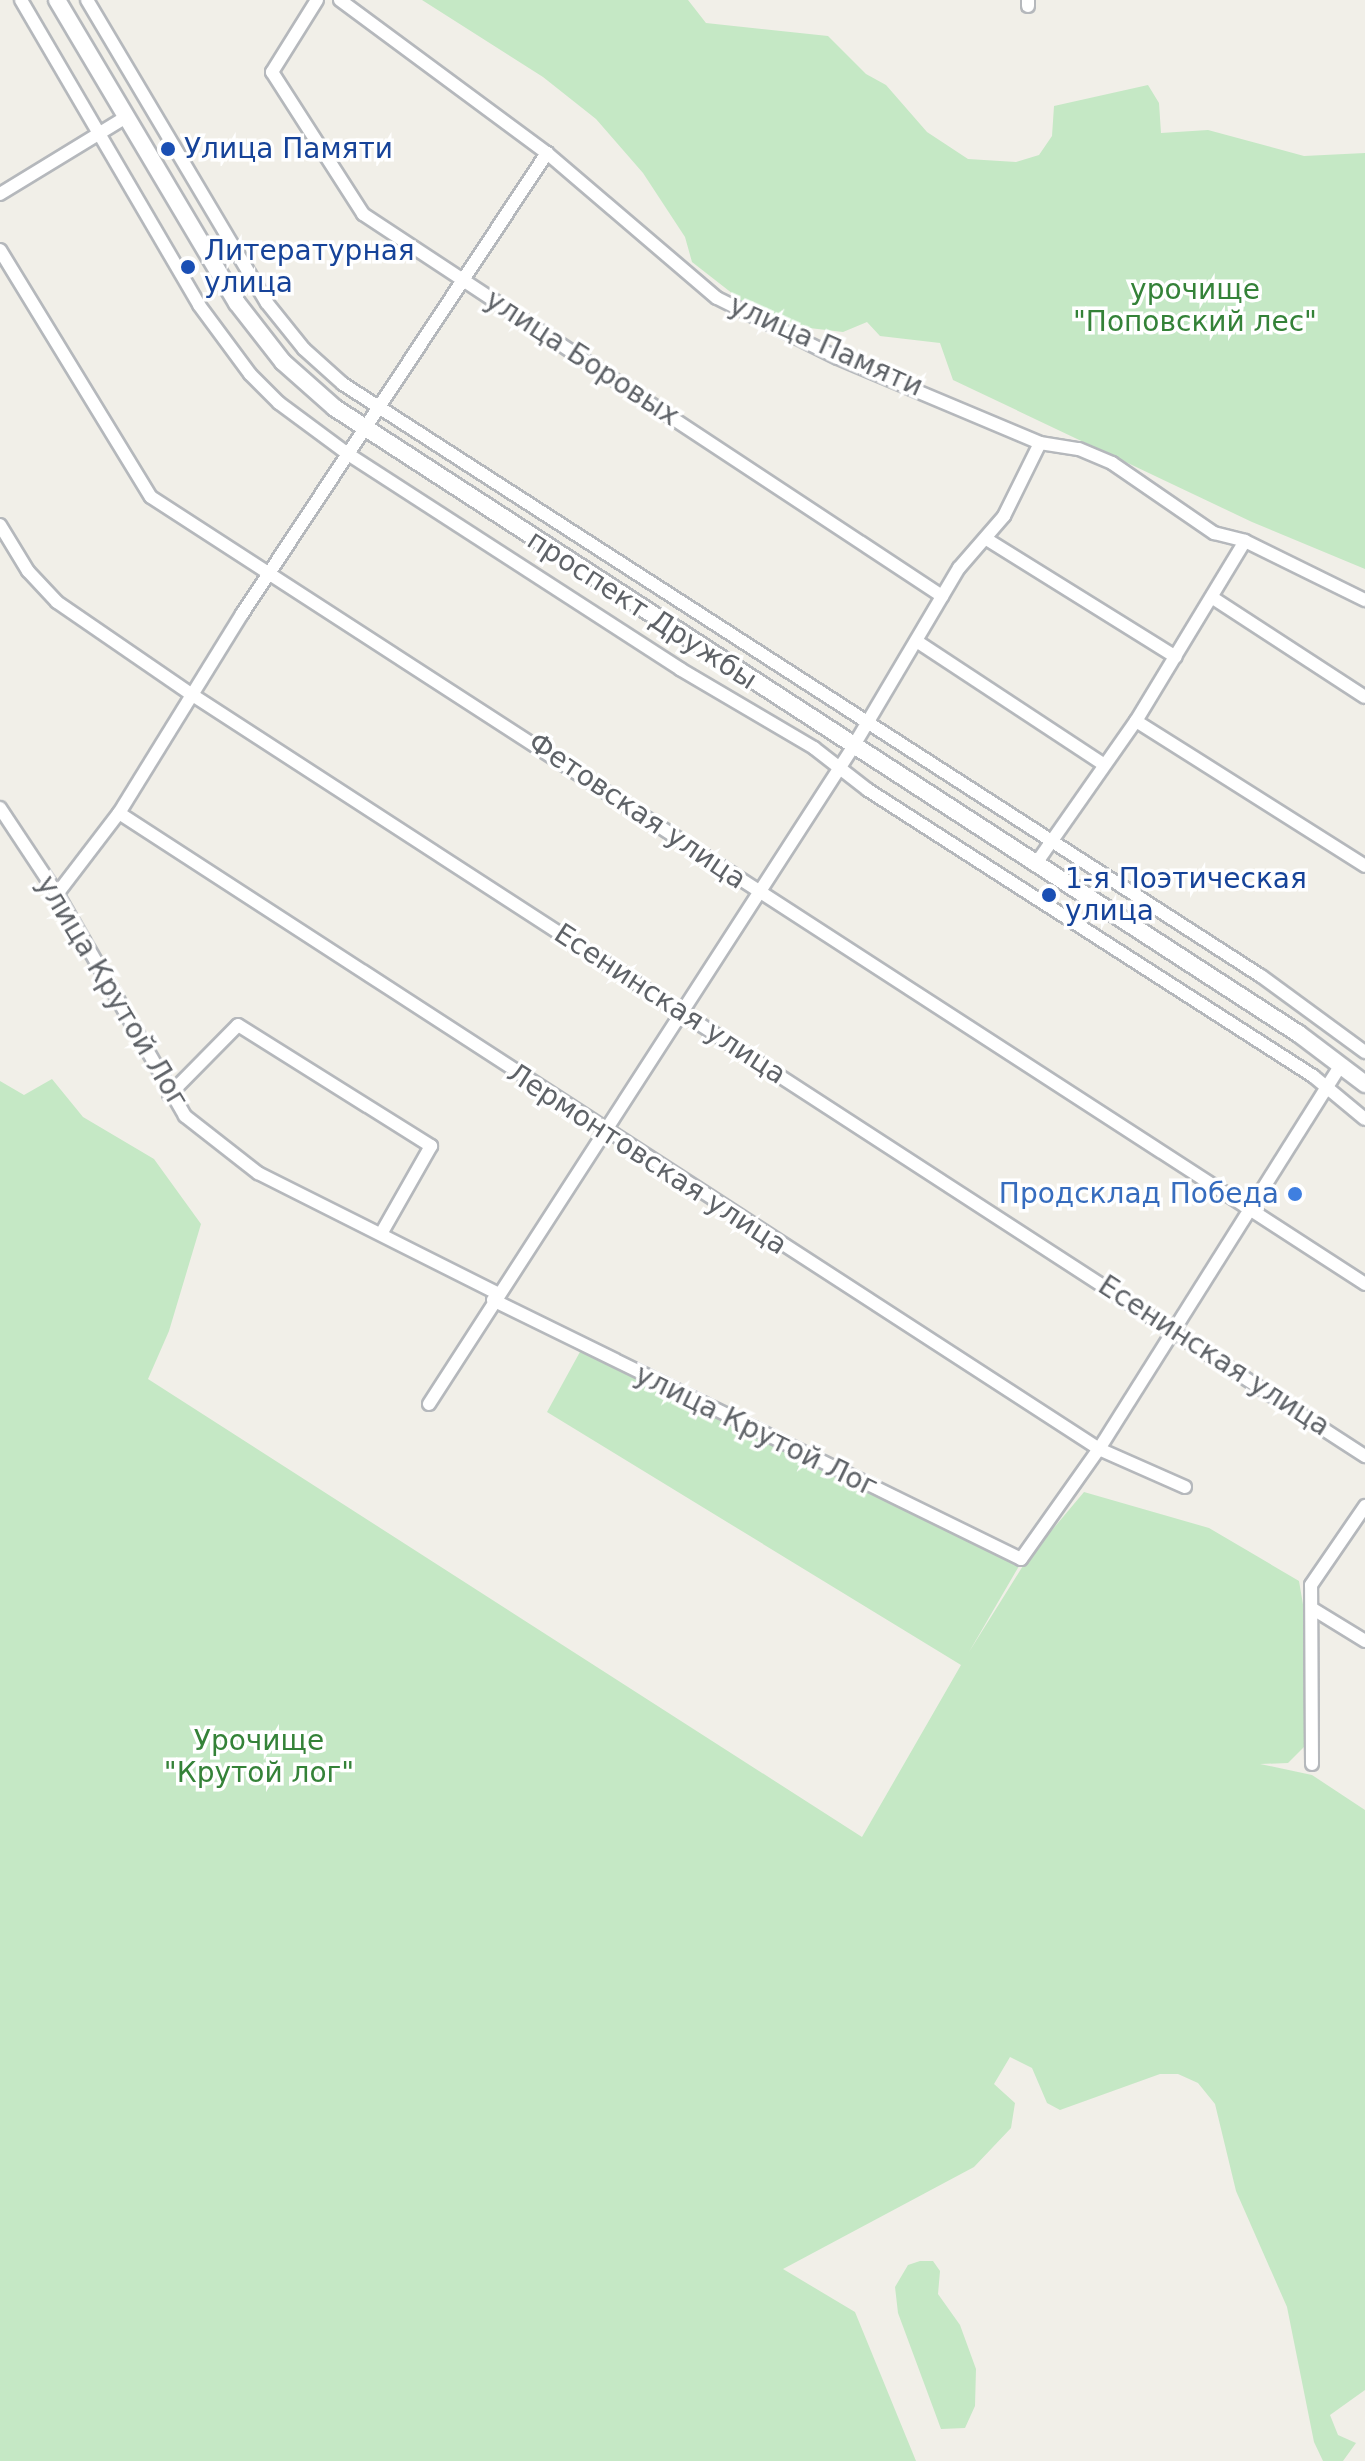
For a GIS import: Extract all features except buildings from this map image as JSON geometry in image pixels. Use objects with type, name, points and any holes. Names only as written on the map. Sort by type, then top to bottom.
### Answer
[{"type":"main road","name":"проспект Дружбы","points":[[57,0],[257,331],[312,389],[366,430],[1341,1065],[1365,1084]]},
{"type":"street","points":[[21,0],[227,345],[279,403],[348,454],[839,767],[1326,1087],[1365,1119]]},
{"type":"street","points":[[87,0],[267,303],[320,364],[377,408],[1261,976],[1365,1052]]},
{"type":"street","name":"улица Боровых","points":[[317,0],[276,58],[272,72],[363,214],[942,596]]},
{"type":"street","name":"улица Памяти","points":[[340,0],[547,153],[717,298],[838,358],[1040,443],[1079,449],[1112,463],[1214,533],[1245,541],[1365,600]]},
{"type":"street","points":[[0,194],[126,117]]},
{"type":"street","points":[[57,894],[119,813],[268,575],[366,430],[460,279],[547,153]]},
{"type":"street","name":"Фетовская улица","points":[[0,250],[145,489],[268,575],[587,776],[758,891],[1365,1284]]},
{"type":"street","points":[[429,1404],[495,1296],[853,747],[918,642],[959,568],[988,540],[1040,443]]},
{"type":"street","name":"Есенинская улица","points":[[0,525],[28,571],[57,602],[191,694],[1176,1330],[1365,1456]]},
{"type":"street","points":[[988,540],[1176,657]]},
{"type":"street","points":[[1035,865],[1136,721],[1245,541]]},
{"type":"street","points":[[1213,598],[1365,697]]},
{"type":"street","points":[[918,642],[1103,764]]},
{"type":"street","points":[[1136,721],[1365,866]]},
{"type":"street","name":"улица Крутой Лог","points":[[0,808],[57,894],[169,1095],[185,1116],[245,1165],[495,1296],[1021,1559],[1099,1449]]},
{"type":"street","name":"Лермонтовская улица","points":[[119,813],[603,1131],[1099,1449],[1185,1487]]},
{"type":"street","points":[[169,1095],[238,1025],[431,1146],[381,1234]]},
{"type":"street","points":[[1099,1449],[1341,1065]]},
{"type":"street","points":[[1312,1764],[1311,1585],[1365,1506]]},
{"type":"street","points":[[1313,1609],[1365,1641]]},
{"type":"green space","name":"урочище \"Поповский лес\"","points":[[422,0],[688,0],[706,23],[828,36],[866,74],[886,85],[927,132],[968,159],[1016,162],[1039,155],[1052,136],[1054,106],[1148,85],[1159,103],[1161,133],[1208,130],[1304,156],[1365,153],[1365,569],[1252,522],[953,380],[940,343],[880,336],[867,322],[843,332],[801,327],[742,301],[692,262],[685,237],[643,173],[596,119],[543,77]]},
{"type":"green space","name":"Урочище \"Крутой лог\"","points":[[52,1079],[83,1117],[154,1159],[201,1224],[169,1331],[148,1379],[862,1837],[961,1665],[547,1412],[581,1350],[1022,1561],[969,1652],[1026,1561],[1084,1492],[1209,1528],[1299,1581],[1306,1622],[1304,1747],[1288,1763],[1260,1764],[1312,1775],[1365,1810],[1365,2390],[1330,2415],[1338,2435],[1356,2443],[1343,2461],[1323,2461],[1314,2442],[1287,2307],[1236,2191],[1215,2104],[1198,2083],[1178,2074],[1160,2074],[1060,2110],[1047,2103],[1032,2068],[1010,2057],[994,2084],[1015,2103],[1011,2128],[974,2167],[783,2269],[855,2312],[916,2461],[0,2461],[0,1081],[24,1095]]},
{"type":"green space","points":[[933,2261],[940,2271],[938,2294],[960,2325],[976,2369],[975,2406],[965,2428],[941,2429],[898,2313],[895,2287],[908,2265]]},
{"type":"place","name":"Улица Памяти","points":[[168,149]]},
{"type":"place","name":"Литературная улица","points":[[188,267]]},
{"type":"place","name":"1-я Поэтическая улица","points":[[1049,895]]},
{"type":"place","name":"Продсклад Победа","points":[[1295,1194]]}]
